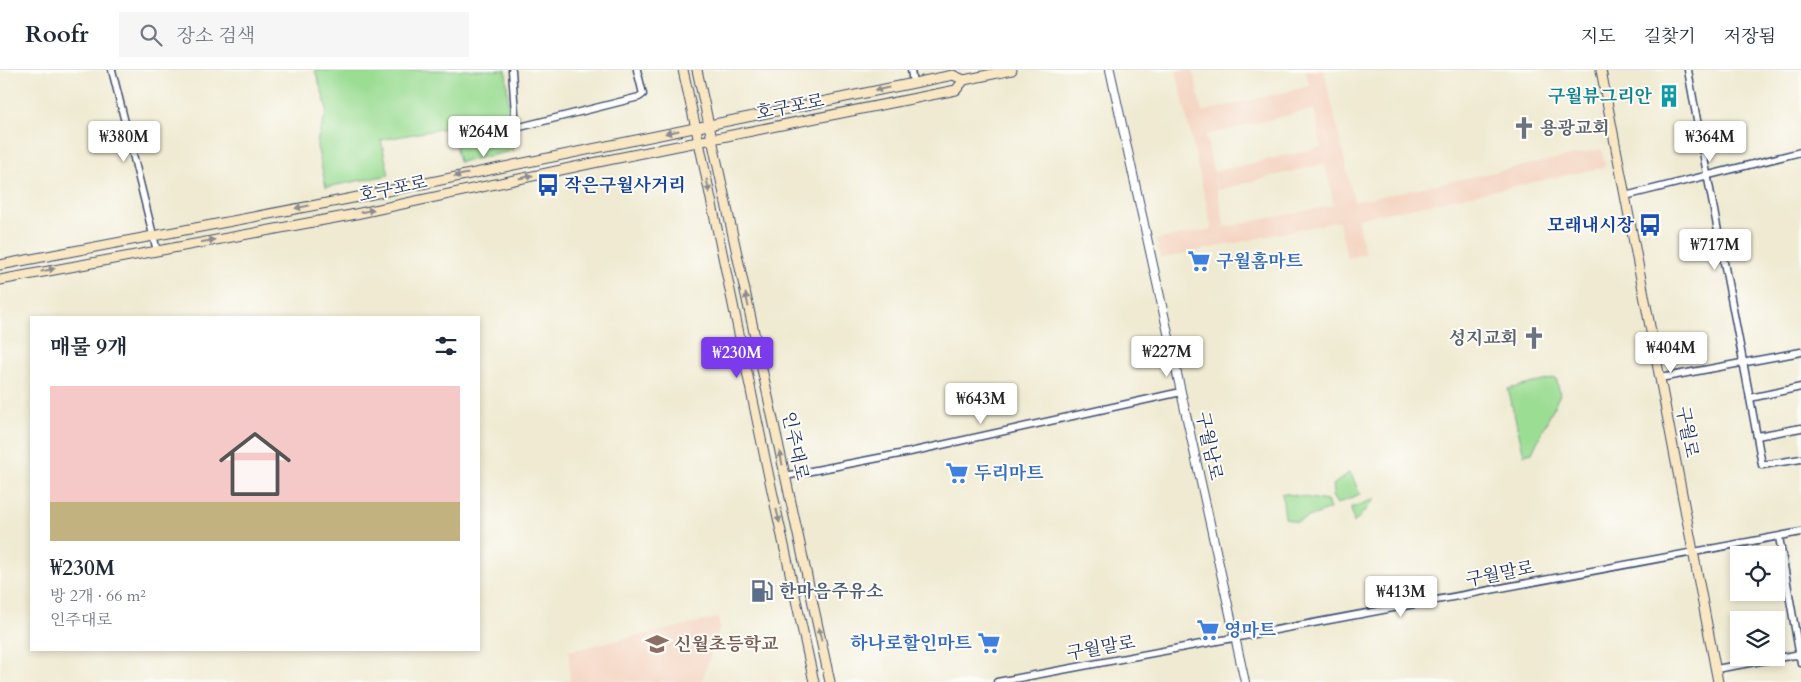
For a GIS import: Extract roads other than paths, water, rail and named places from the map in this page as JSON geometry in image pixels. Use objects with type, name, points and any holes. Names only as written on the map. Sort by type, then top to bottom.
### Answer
[{"type":"main road","name":"인주대로","points":[[683,70],[814,682]]},
{"type":"main road","name":"인주대로","points":[[698,70],[830,682]]},
{"type":"main road","name":"호구포로","points":[[0,265],[348,198],[953,75],[964,80],[1012,70]]},
{"type":"main road","name":"구월로","points":[[1601,70],[1718,682]]},
{"type":"main road","name":"호구포로","points":[[0,280],[351,215],[598,162],[956,90],[964,80]]},
{"type":"street","points":[[112,70],[157,251]]},
{"type":"street","points":[[512,70],[516,128],[639,97],[643,94],[637,70]]},
{"type":"street","points":[[910,70],[913,83]]},
{"type":"street","name":"구월남로","points":[[1110,70],[1236,638],[1244,682]]},
{"type":"street","points":[[1688,70],[1706,176],[1744,363],[1762,465],[1801,459]]},
{"type":"street","points":[[1625,196],[1801,152]]},
{"type":"street","points":[[1660,378],[1801,352]]},
{"type":"street","points":[[1750,398],[1801,387]]},
{"type":"street","points":[[785,476],[910,452],[1181,392]]},
{"type":"street","points":[[1757,436],[1801,428]]},
{"type":"street","name":"구월말로","points":[[997,682],[1801,532]]},
{"type":"street","points":[[1778,537],[1801,659]]},
{"type":"street","points":[[1716,668],[1795,655],[1801,659]]},
{"type":"place","name":"구월뷰그리안","points":[[1669,96]]},
{"type":"place","name":"용광교회","points":[[1524,128]]},
{"type":"place","name":"작은구월사거리","points":[[548,185]]},
{"type":"place","name":"모래내시장","points":[[1650,225]]},
{"type":"place","name":"구월홈마트","points":[[1199,261]]},
{"type":"place","name":"성지교회","points":[[1534,338]]},
{"type":"place","name":"두리마트","points":[[957,473]]},
{"type":"place","name":"한마음주유소","points":[[762,591]]},
{"type":"place","name":"영마트","points":[[1208,630]]},
{"type":"place","name":"하나로할인마트","points":[[989,643]]},
{"type":"place","name":"신월초등학교","points":[[657,644]]}]
